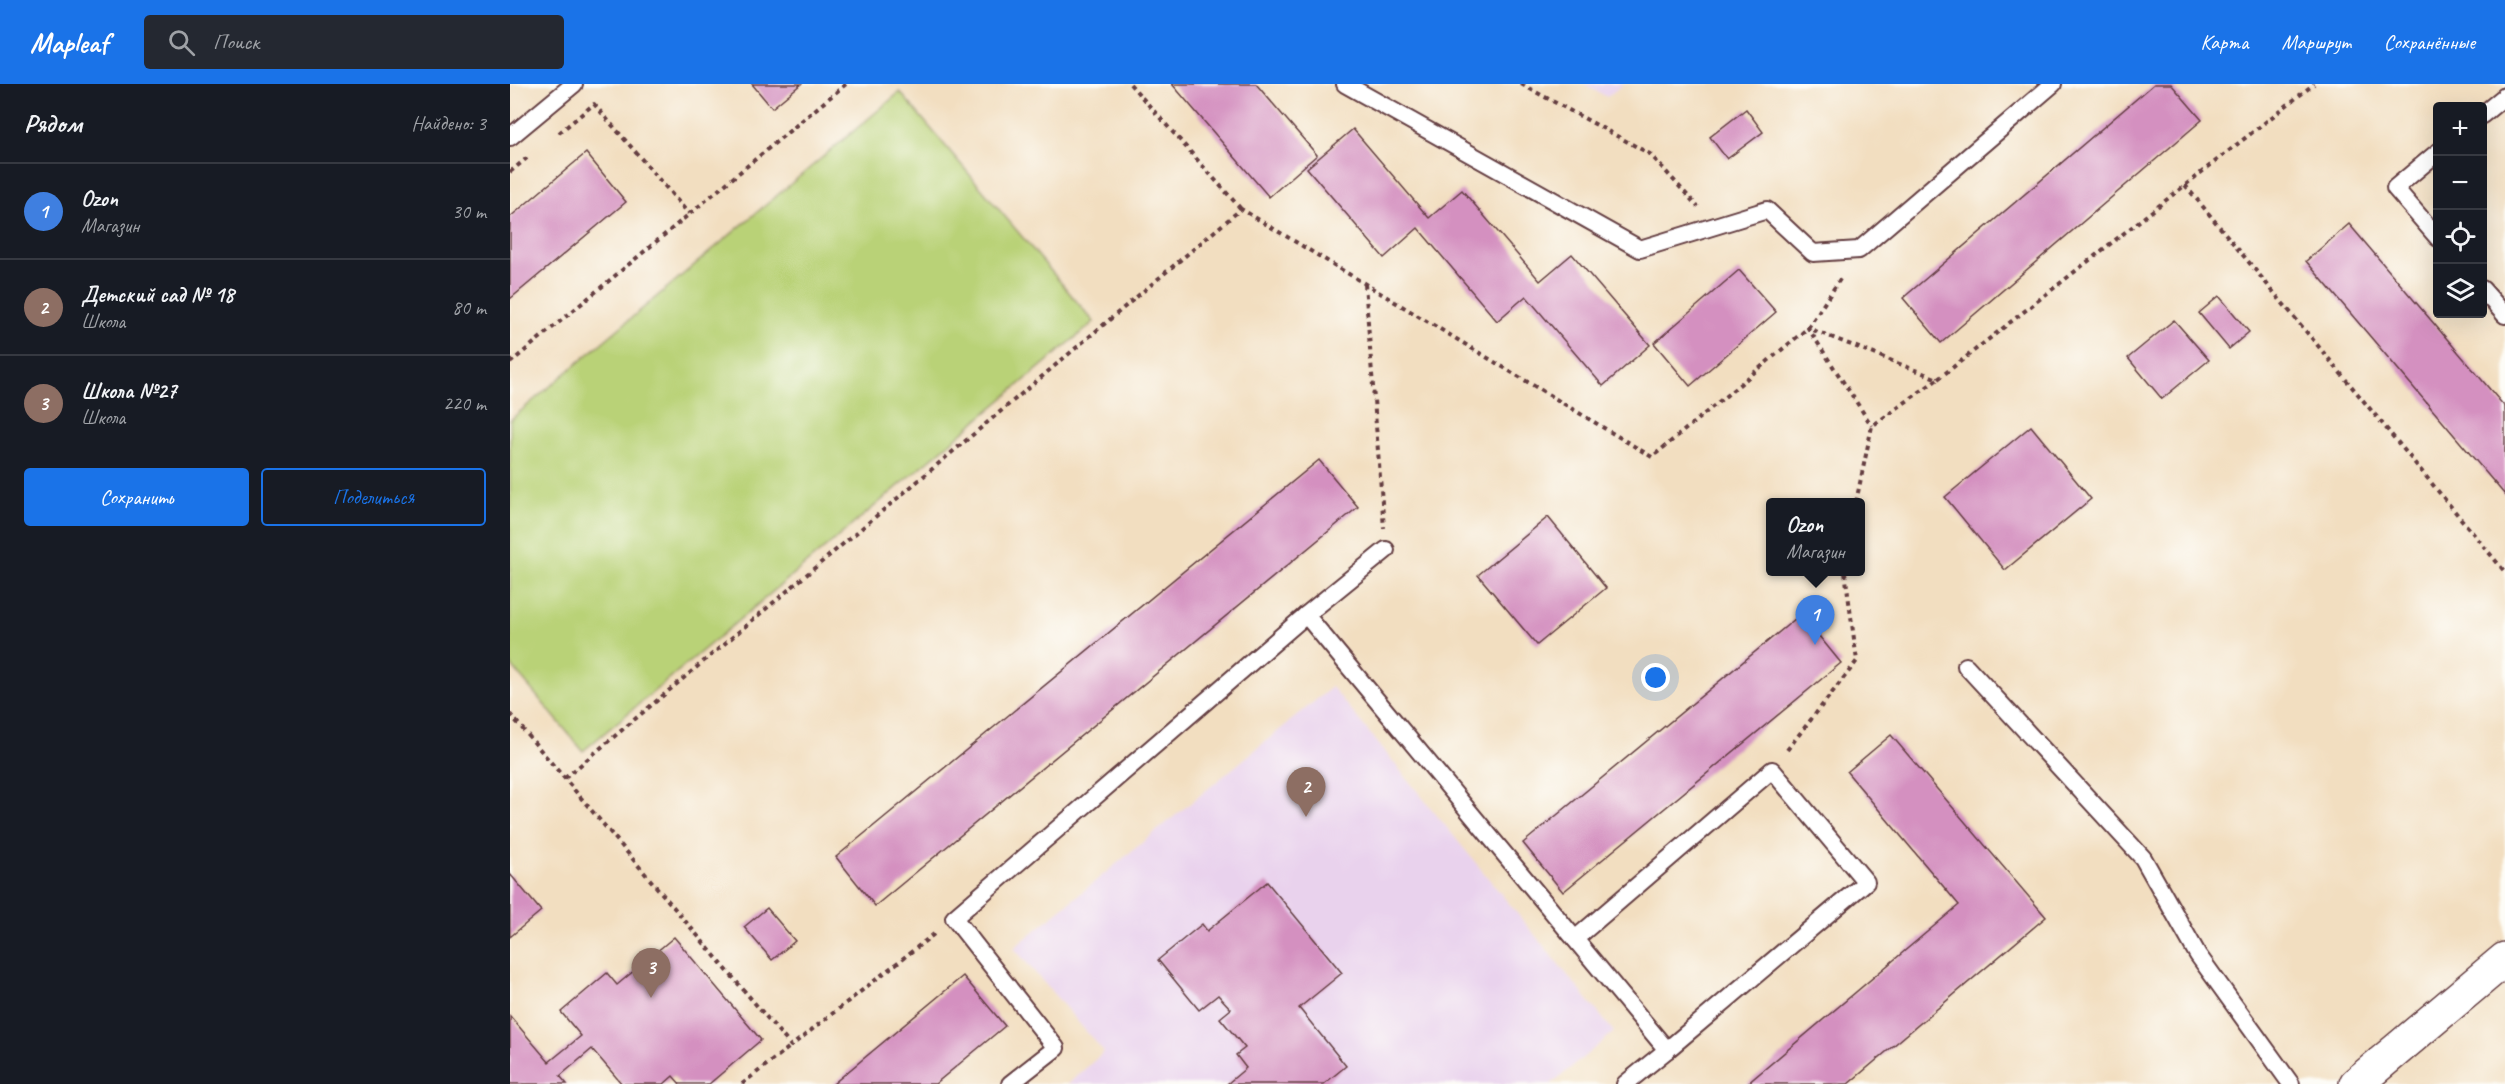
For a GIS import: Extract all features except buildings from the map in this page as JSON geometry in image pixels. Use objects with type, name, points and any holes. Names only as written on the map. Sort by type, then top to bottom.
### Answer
[{"type":"main road","points":[[2356,1084],[2505,959]]},
{"type":"lane","points":[[510,137],[573,84]]},
{"type":"lane","points":[[1345,84],[1640,249],[1767,210],[1813,253],[1859,250],[2053,84]]},
{"type":"lane","points":[[2487,111],[2505,96]]},
{"type":"lane","points":[[2433,156],[2395,188],[2433,232]]},
{"type":"lane","points":[[2487,295],[2505,315]]},
{"type":"lane","points":[[1010,1084],[1056,1048],[954,918],[1306,615],[1386,550]]},
{"type":"lane","points":[[1306,615],[1667,1050]]},
{"type":"lane","points":[[1966,666],[2143,858],[2198,955],[2291,1084]]},
{"type":"lane","points":[[1575,939],[1772,770],[1866,882],[1625,1084]]},
{"type":"path","points":[[510,363],[846,84]]},
{"type":"path","points":[[1130,84],[1241,209],[1652,457],[1808,328],[1859,250]]},
{"type":"path","points":[[1521,84],[1650,154],[1714,225]]},
{"type":"path","points":[[1857,498],[1872,426],[1938,379],[2314,84]]},
{"type":"path","points":[[552,138],[594,104],[689,214]]},
{"type":"path","points":[[510,172],[535,152]]},
{"type":"path","points":[[2185,185],[2505,572]]},
{"type":"path","points":[[565,778],[1241,209]]},
{"type":"path","points":[[1365,284],[1386,550]]},
{"type":"path","points":[[1808,328],[1938,379]]},
{"type":"path","points":[[1808,328],[1872,426]]},
{"type":"path","points":[[1772,770],[1857,661],[1846,576]]},
{"type":"path","points":[[510,714],[791,1046]]},
{"type":"path","points":[[742,1084],[954,918]]},
{"type":"shaded area","points":[[1584,84],[1623,84],[1607,97]]},
{"type":"shaded area","points":[[1332,687],[1614,1032],[1551,1084],[1068,1084],[1104,1052],[1014,948]]},
{"type":"green space","points":[[900,92],[1094,322],[583,751],[510,664],[510,420]]},
{"type":"place","name":"Ozon","points":[[1815,645]]},
{"type":"place","name":"Детский сад № 18","points":[[1306,817]]},
{"type":"place","name":"Школа №27","points":[[651,998]]}]
